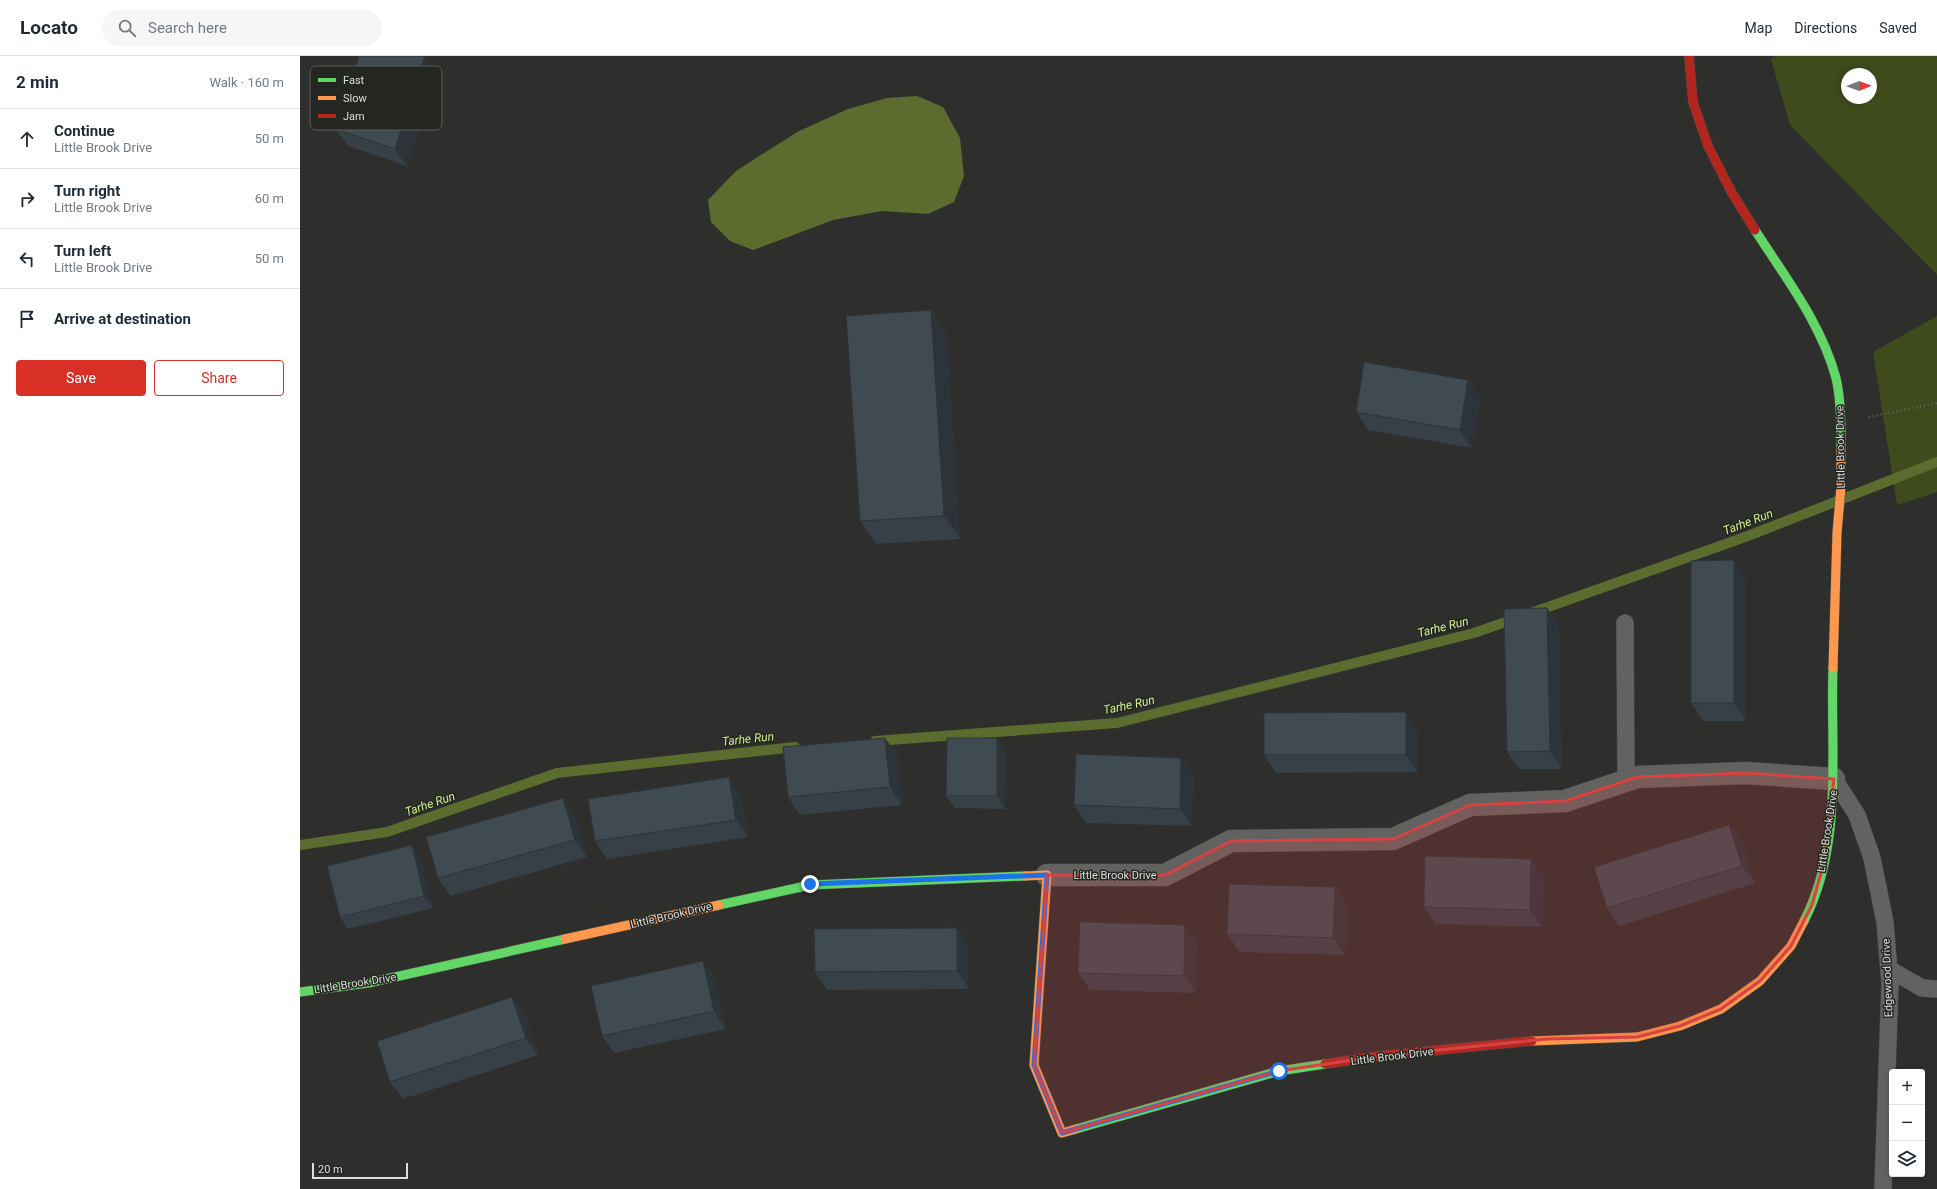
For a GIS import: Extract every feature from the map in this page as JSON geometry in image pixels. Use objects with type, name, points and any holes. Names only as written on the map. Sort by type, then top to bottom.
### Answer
[{"type":"street","name":"Little Brook Drive","points":[[1047,875],[1034,1065],[1062,1133],[1279,1071],[1380,1056],[1547,1039],[1637,1037],[1680,1026],[1721,1009],[1760,981],[1791,946],[1812,905],[1825,859],[1834,779],[1832,694],[1837,533],[1842,488],[1841,424],[1836,379],[1825,344],[1810,316],[1732,193],[1708,146],[1693,102],[1689,56]]},
{"type":"street","name":"Little Brook Drive","points":[[300,992],[368,983],[810,884],[1047,875],[1164,875],[1231,841],[1392,839],[1470,805],[1565,801],[1637,777],[1746,773],[1834,779]]},
{"type":"lane","points":[[1625,623],[1626,781]]},
{"type":"lane","name":"Edgewood Drive","points":[[1834,779],[1857,815],[1872,858],[1885,922],[1889,969],[1883,1188]]},
{"type":"lane","points":[[1889,969],[1922,988],[1937,989]]},
{"type":"path","points":[[1841,424],[1937,403]]},
{"type":"highlighted area","points":[[1746,773],[1834,779],[1825,859],[1812,905],[1791,946],[1760,981],[1721,1009],[1680,1026],[1637,1037],[1547,1039],[1380,1056],[1279,1071],[1062,1133],[1034,1065],[1047,875],[1165,875],[1231,841],[1393,839],[1470,805],[1565,801],[1637,777]]},
{"type":"shaded area","points":[[1776,56],[1937,56],[1937,275],[1790,125],[1771,59]]},
{"type":"shaded area","points":[[917,96],[943,107],[960,138],[964,176],[954,202],[928,214],[882,211],[833,220],[753,250],[730,241],[711,222],[708,200],[736,171],[797,132],[848,109],[887,98]]},
{"type":"shaded area","points":[[1937,316],[1937,492],[1897,505],[1873,352]]},
{"type":"building","points":[[359,56],[425,56],[422,66],[356,66]]},
{"type":"building","points":[[338,130],[401,130],[395,149]]},
{"type":"building","points":[[931,310],[944,516],[860,521],[846,316]]},
{"type":"building","points":[[1364,362],[1468,380],[1460,430],[1356,412]]},
{"type":"building","points":[[1734,560],[1734,703],[1691,703],[1691,561]]},
{"type":"building","points":[[1547,608],[1550,751],[1507,752],[1504,609]]},
{"type":"building","points":[[1406,712],[1406,755],[1264,755],[1264,713]]},
{"type":"building","points":[[885,738],[890,787],[788,797],[783,747]]},
{"type":"building","points":[[947,738],[997,738],[997,796],[946,796]]},
{"type":"building","points":[[1076,754],[1181,758],[1180,809],[1074,805]]},
{"type":"building","points":[[729,777],[736,820],[595,841],[588,799]]},
{"type":"building","points":[[563,798],[575,840],[438,878],[426,837]]},
{"type":"building","points":[[1729,825],[1742,866],[1607,908],[1594,867]]},
{"type":"building","points":[[412,845],[424,896],[340,917],[327,866]]},
{"type":"building","points":[[1425,856],[1531,859],[1530,910],[1424,907]]},
{"type":"building","points":[[1229,884],[1335,887],[1333,938],[1227,934]]},
{"type":"building","points":[[1080,922],[1185,925],[1184,976],[1078,973]]},
{"type":"building","points":[[957,928],[957,971],[815,972],[814,929]]},
{"type":"building","points":[[703,961],[714,1011],[602,1036],[591,986]]},
{"type":"building","points":[[512,997],[526,1038],[390,1082],[377,1041]]},
{"type":"waterway","name":"Tarhe Run","points":[[1534,612],[1748,536],[1937,462]]},
{"type":"waterway","name":"Tarhe Run","points":[[875,741],[1117,723],[1474,633],[1517,618]]},
{"type":"waterway","name":"Tarhe Run","points":[[300,845],[387,832],[557,773],[795,747]]},
{"type":"traffic: fast","points":[[1755,230],[1812,319],[1829,358],[1836,378],[1839,395],[1841,448]]},
{"type":"traffic: fast","points":[[1804,921],[1817,891],[1825,860],[1830,829],[1833,764],[1833,668]]},
{"type":"traffic: fast","points":[[719,905],[810,885],[1025,876]]},
{"type":"traffic: fast","points":[[300,992],[368,983],[565,939]]},
{"type":"traffic: fast","points":[[1076,1129],[1279,1071],[1325,1064]]},
{"type":"traffic: slow","points":[[1833,668],[1837,533],[1841,487],[1841,448]]},
{"type":"traffic: slow","points":[[1025,876],[1047,875],[1034,1065],[1062,1133],[1076,1129]]},
{"type":"traffic: slow","points":[[565,939],[719,905]]},
{"type":"traffic: slow","points":[[1532,1041],[1637,1037],[1680,1026],[1721,1009],[1760,981],[1791,946],[1804,921]]},
{"type":"traffic: jam","points":[[1689,56],[1693,102],[1708,146],[1732,193],[1755,230]]},
{"type":"traffic: jam","points":[[1325,1064],[1380,1056],[1532,1041]]},
{"type":"route","points":[[810,884],[1047,875],[1034,1065],[1062,1133],[1279,1071]]}]
